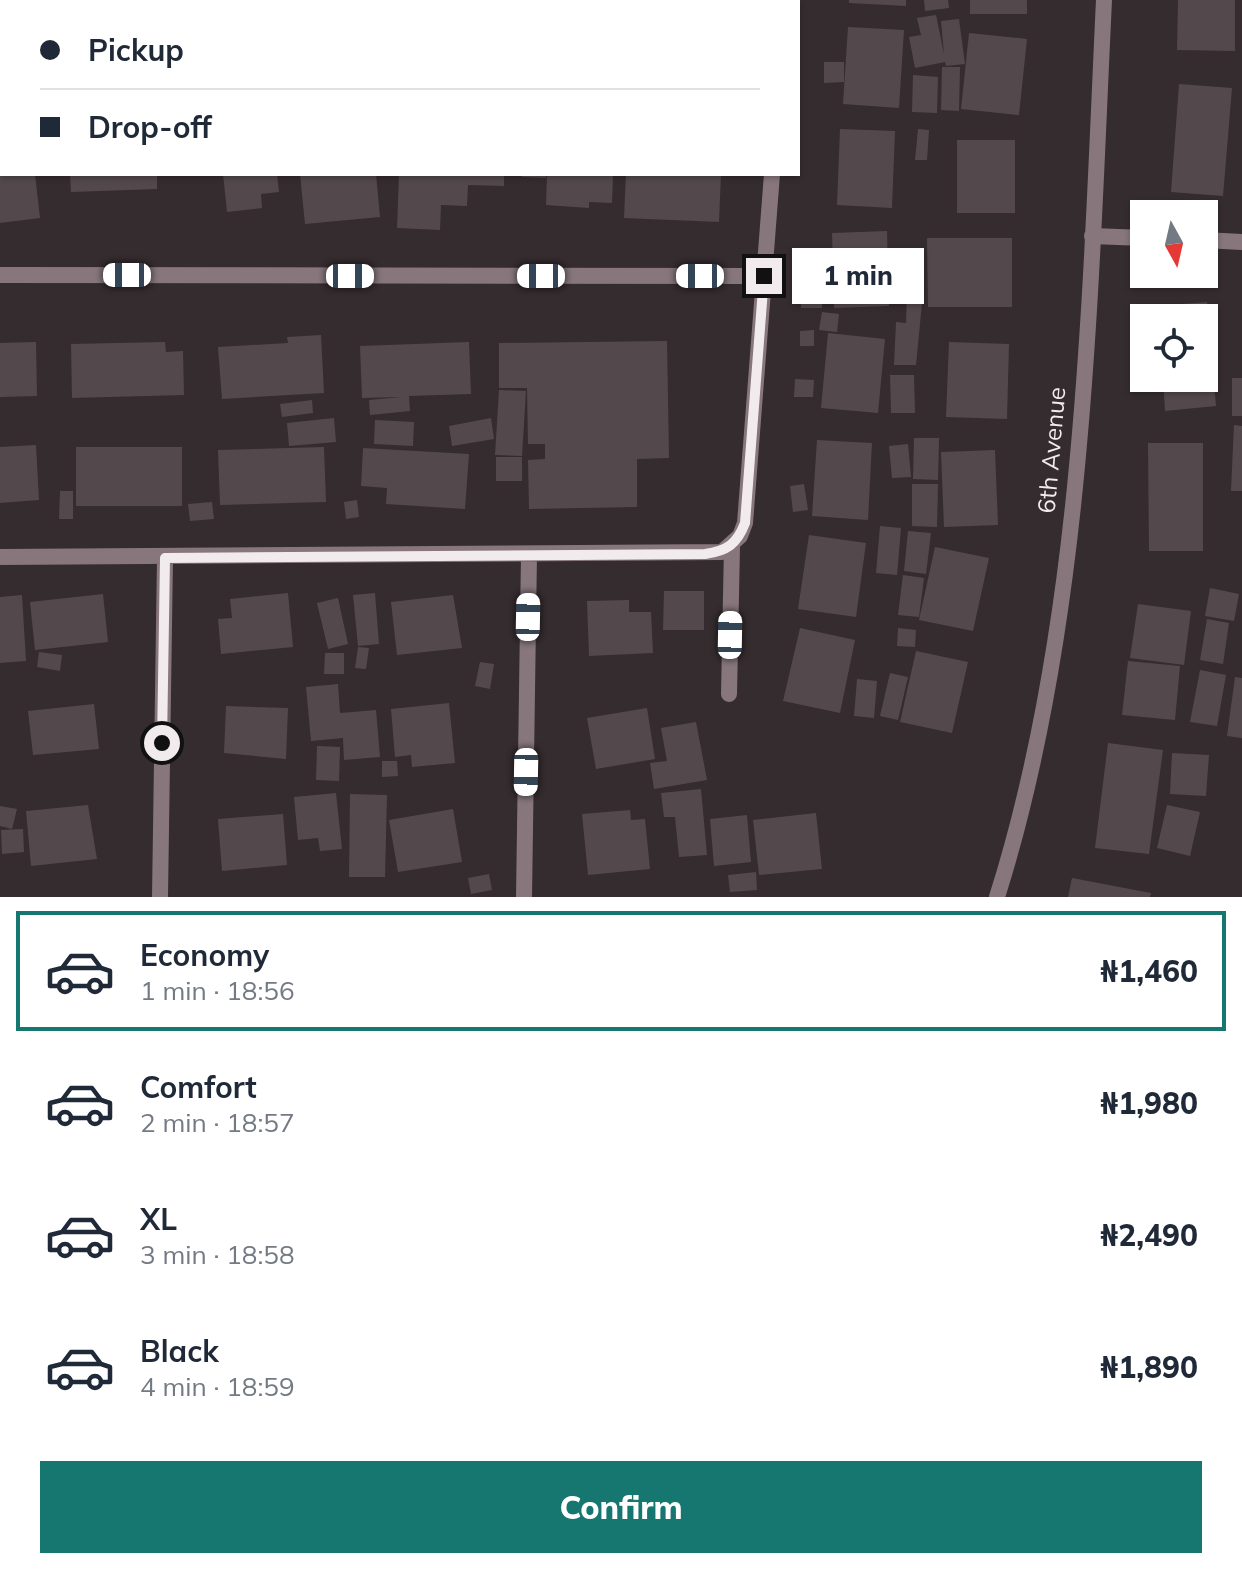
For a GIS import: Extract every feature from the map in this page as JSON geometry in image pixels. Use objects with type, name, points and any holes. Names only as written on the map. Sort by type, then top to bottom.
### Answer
[{"type":"street","name":"6th Avenue","points":[[997,897],[1023,797],[1049,665],[1072,509],[1092,236],[1104,0]]},
{"type":"street","points":[[729,694],[732,546],[745,523],[772,176]]},
{"type":"street","points":[[1092,236],[1130,237]]},
{"type":"street","points":[[1218,241],[1242,242]]},
{"type":"street","points":[[0,275],[764,276]]},
{"type":"street","points":[[0,557],[705,554],[722,552],[732,546]]},
{"type":"street","points":[[524,897],[529,554]]},
{"type":"street","points":[[160,897],[165,558]]},
{"type":"building","points":[[849,0],[906,0],[906,6],[849,3]]},
{"type":"building","points":[[924,0],[948,0],[949,8],[925,11]]},
{"type":"building","points":[[970,0],[1027,0],[1027,14],[970,14]]},
{"type":"building","points":[[1178,0],[1235,0],[1235,51],[1177,50]]},
{"type":"building","points":[[936,15],[944,54],[941,21],[959,19],[965,64],[946,66],[945,62],[915,68],[909,37],[921,35],[917,18]]},
{"type":"building","points":[[848,27],[904,30],[899,108],[843,104]]},
{"type":"building","points":[[969,33],[1027,39],[1019,115],[961,109]]},
{"type":"building","points":[[824,62],[844,62],[844,82],[824,83]]},
{"type":"building","points":[[942,67],[960,67],[959,111],[941,110]]},
{"type":"building","points":[[913,75],[938,77],[937,113],[912,112]]},
{"type":"building","points":[[1179,84],[1232,88],[1223,196],[1171,192]]},
{"type":"building","points":[[840,129],[895,131],[892,208],[837,205]]},
{"type":"building","points":[[918,129],[929,130],[927,160],[915,160]]},
{"type":"building","points":[[957,140],[1015,140],[1015,213],[957,213]]},
{"type":"building","points":[[0,176],[35,176],[40,218],[0,223]]},
{"type":"building","points":[[70,176],[157,176],[157,189],[71,192]]},
{"type":"building","points":[[223,176],[277,176],[279,192],[261,194],[262,208],[227,212]]},
{"type":"building","points":[[300,176],[376,176],[380,217],[305,224]]},
{"type":"building","points":[[399,176],[504,176],[504,186],[468,185],[467,206],[441,205],[440,230],[397,228]]},
{"type":"building","points":[[547,176],[613,176],[612,203],[589,202],[589,208],[546,205]]},
{"type":"building","points":[[626,176],[721,176],[719,222],[624,218]]},
{"type":"building","points":[[887,231],[889,306],[834,308],[832,233]]},
{"type":"building","points":[[927,238],[1012,238],[1012,307],[928,307]]},
{"type":"building","points":[[801,275],[822,275],[822,308],[801,308]]},
{"type":"building","points":[[907,292],[923,293],[916,365],[894,365],[896,322],[906,323]]},
{"type":"building","points":[[822,312],[839,314],[837,332],[819,330]]},
{"type":"building","points":[[814,330],[814,346],[800,346],[800,331]]},
{"type":"building","points":[[828,333],[885,339],[878,413],[821,408]]},
{"type":"building","points":[[321,335],[324,393],[222,399],[218,347],[288,343],[287,337]]},
{"type":"building","points":[[667,341],[669,458],[637,459],[637,507],[529,509],[528,460],[545,459],[545,444],[528,444],[527,388],[499,388],[499,343]]},
{"type":"building","points":[[36,342],[37,396],[0,397],[0,343]]},
{"type":"building","points":[[165,342],[166,352],[183,351],[184,395],[72,398],[71,344]]},
{"type":"building","points":[[469,342],[471,394],[409,396],[410,411],[370,415],[369,400],[401,397],[362,398],[360,346]]},
{"type":"building","points":[[949,342],[1009,344],[1007,419],[946,417]]},
{"type":"building","points":[[890,375],[914,375],[915,413],[891,413]]},
{"type":"building","points":[[1232,378],[1242,378],[1242,416],[1232,416]]},
{"type":"building","points":[[795,379],[814,380],[813,397],[794,397]]},
{"type":"building","points":[[499,390],[526,391],[522,456],[495,455]]},
{"type":"building","points":[[1164,392],[1215,392],[1216,406],[1165,411]]},
{"type":"building","points":[[312,400],[313,413],[282,417],[280,404]]},
{"type":"building","points":[[334,418],[336,442],[289,446],[287,423]]},
{"type":"building","points":[[491,418],[494,439],[452,446],[449,426]]},
{"type":"building","points":[[375,420],[414,422],[413,446],[374,444]]},
{"type":"building","points":[[1234,425],[1242,426],[1242,491],[1231,491]]},
{"type":"building","points":[[914,438],[939,438],[938,480],[913,479]]},
{"type":"building","points":[[817,440],[872,443],[868,520],[812,516]]},
{"type":"building","points":[[1148,443],[1203,443],[1203,551],[1149,551]]},
{"type":"building","points":[[908,444],[911,477],[892,478],[889,446]]},
{"type":"building","points":[[36,445],[39,500],[0,503],[0,447]]},
{"type":"building","points":[[76,447],[182,447],[182,506],[76,506]]},
{"type":"building","points":[[324,447],[326,502],[220,505],[218,450]]},
{"type":"building","points":[[363,448],[469,454],[465,509],[386,504],[387,488],[361,486]]},
{"type":"building","points":[[995,450],[998,525],[944,527],[941,452]]},
{"type":"building","points":[[496,457],[522,457],[522,481],[496,481]]},
{"type":"building","points":[[804,484],[808,510],[793,512],[790,486]]},
{"type":"building","points":[[912,484],[938,484],[937,527],[912,526]]},
{"type":"building","points":[[60,491],[73,491],[73,519],[59,519]]},
{"type":"building","points":[[357,500],[359,517],[346,519],[344,502]]},
{"type":"building","points":[[212,502],[214,519],[190,521],[188,504]]},
{"type":"building","points":[[880,526],[901,528],[897,575],[876,573]]},
{"type":"building","points":[[908,531],[931,533],[926,574],[904,571]]},
{"type":"building","points":[[809,535],[866,543],[856,617],[798,609]]},
{"type":"building","points":[[935,547],[989,558],[973,631],[919,620]]},
{"type":"building","points":[[903,575],[924,578],[919,617],[898,615]]},
{"type":"building","points":[[1210,588],[1239,594],[1234,621],[1205,616]]},
{"type":"building","points":[[664,591],[704,591],[704,630],[663,630]]},
{"type":"building","points":[[288,593],[293,647],[221,654],[218,619],[232,618],[230,599]]},
{"type":"building","points":[[375,593],[379,644],[358,646],[353,595]]},
{"type":"building","points":[[103,594],[108,642],[35,650],[30,602]]},
{"type":"building","points":[[22,595],[26,661],[0,663],[0,597]]},
{"type":"building","points":[[453,595],[462,648],[397,655],[391,602]]},
{"type":"building","points":[[338,598],[348,644],[328,649],[317,603]]},
{"type":"building","points":[[629,600],[629,612],[651,612],[653,653],[589,656],[587,601]]},
{"type":"building","points":[[1138,604],[1191,611],[1184,665],[1130,658]]},
{"type":"building","points":[[1207,619],[1229,623],[1223,664],[1200,660]]},
{"type":"building","points":[[800,628],[855,640],[840,713],[783,701]]},
{"type":"building","points":[[898,628],[916,630],[915,647],[897,646]]},
{"type":"building","points":[[358,647],[369,648],[366,669],[355,668]]},
{"type":"building","points":[[916,651],[968,662],[952,733],[900,722]]},
{"type":"building","points":[[39,652],[62,655],[60,671],[37,667]]},
{"type":"building","points":[[325,653],[344,653],[344,674],[324,674]]},
{"type":"building","points":[[1128,661],[1180,666],[1175,720],[1122,715]]},
{"type":"building","points":[[480,662],[494,664],[490,689],[475,686]]},
{"type":"building","points":[[1200,670],[1226,675],[1217,726],[1190,722]]},
{"type":"building","points":[[890,673],[908,677],[898,720],[880,716]]},
{"type":"building","points":[[1235,677],[1242,678],[1242,738],[1227,736]]},
{"type":"building","points":[[857,679],[877,681],[874,718],[854,716]]},
{"type":"building","points":[[338,684],[340,713],[376,710],[380,757],[344,760],[343,738],[311,741],[306,687]]},
{"type":"building","points":[[449,703],[455,763],[412,767],[411,755],[395,757],[391,709]]},
{"type":"building","points":[[94,704],[99,749],[33,755],[28,711]]},
{"type":"building","points":[[226,706],[288,708],[286,759],[224,753]]},
{"type":"building","points":[[647,708],[655,759],[596,769],[587,718]]},
{"type":"building","points":[[696,722],[707,780],[654,789],[650,763],[667,761],[661,728]]},
{"type":"building","points":[[1108,743],[1163,750],[1149,854],[1095,848]]},
{"type":"building","points":[[317,746],[340,747],[339,781],[316,780]]},
{"type":"building","points":[[1172,753],[1209,755],[1206,796],[1170,794]]},
{"type":"building","points":[[382,761],[397,761],[398,776],[382,777]]},
{"type":"building","points":[[701,789],[707,855],[679,857],[675,817],[664,817],[661,793]]},
{"type":"building","points":[[336,793],[342,849],[320,851],[318,838],[298,840],[294,797]]},
{"type":"building","points":[[350,794],[387,795],[385,877],[349,877]]},
{"type":"building","points":[[88,805],[97,859],[31,866],[26,811]]},
{"type":"building","points":[[1167,805],[1200,812],[1190,856],[1157,848]]},
{"type":"building","points":[[0,806],[17,809],[12,829],[0,826]]},
{"type":"building","points":[[453,809],[462,862],[398,872],[389,820]]},
{"type":"building","points":[[630,810],[631,820],[645,819],[650,869],[588,875],[582,814]]},
{"type":"building","points":[[816,813],[822,869],[759,875],[753,820]]},
{"type":"building","points":[[283,814],[287,865],[222,871],[218,819]]},
{"type":"building","points":[[747,815],[751,862],[714,866],[710,819]]},
{"type":"building","points":[[23,829],[24,852],[2,854],[1,830]]},
{"type":"building","points":[[756,872],[757,890],[730,892],[728,875]]},
{"type":"building","points":[[489,874],[492,890],[471,894],[468,878]]},
{"type":"building","points":[[1072,878],[1151,893],[1150,897],[1068,897]]},
{"type":"route","points":[[162,743],[165,558],[705,554],[722,552],[732,546],[745,523],[764,276]]}]
